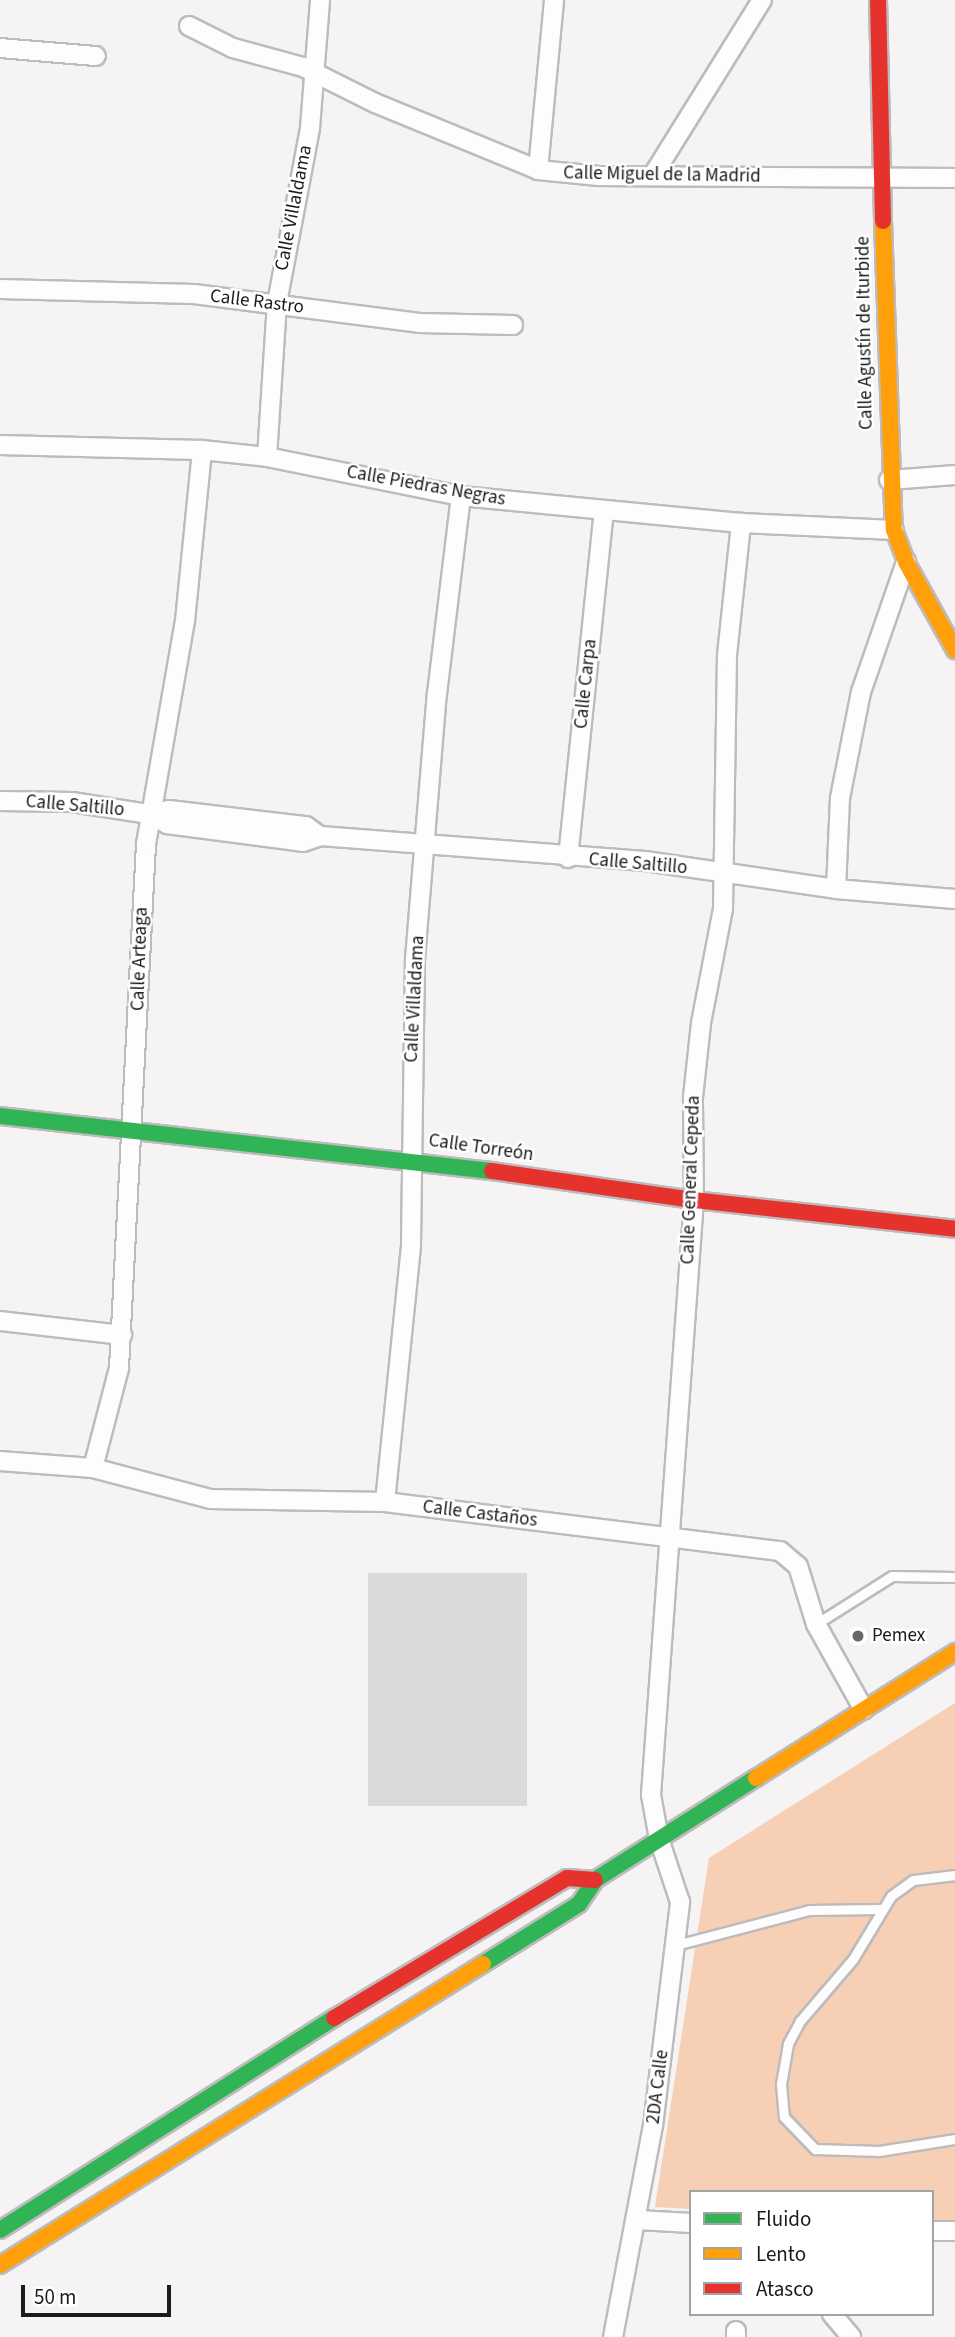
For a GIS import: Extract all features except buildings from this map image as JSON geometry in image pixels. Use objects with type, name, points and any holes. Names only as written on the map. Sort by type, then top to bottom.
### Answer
[{"type":"main road","name":"Calle Agustín de Iturbide","points":[[878,0],[889,480],[894,530],[906,562],[955,650]]},
{"type":"main road","name":"Calle Torreón","points":[[0,1116],[134,1132],[410,1158],[694,1200],[955,1229]]},
{"type":"main road","points":[[0,2265],[579,1904],[595,1880],[955,1652]]},
{"type":"main road","points":[[0,2230],[300,2039],[566,1878],[595,1880]]},
{"type":"street","name":"Calle Villaldama","points":[[267,457],[277,303],[316,75],[320,0]]},
{"type":"street","points":[[538,170],[554,0]]},
{"type":"street","points":[[653,176],[762,0]]},
{"type":"street","name":"Calle Miguel de la Madrid","points":[[189,26],[233,48],[316,75],[538,170],[653,176],[955,178]]},
{"type":"street","points":[[0,48],[96,56]]},
{"type":"street","name":"Calle Rastro","points":[[0,289],[120,290],[277,303],[419,323],[513,325]]},
{"type":"street","name":"Calle Piedras Negras","points":[[0,445],[202,450],[267,457],[461,496],[741,523],[894,530]]},
{"type":"street","name":"Calle Arteaga","points":[[93,1468],[112,1401],[122,1335],[149,814],[185,621],[202,450]]},
{"type":"street","points":[[889,480],[955,475]]},
{"type":"street","name":"Calle Villaldama","points":[[385,1502],[411,1244],[410,1158],[415,959],[437,694],[461,496]]},
{"type":"street","name":"Calle Carpa","points":[[568,858],[604,511]]},
{"type":"street","name":"Calle General Cepeda","points":[[659,1839],[651,1795],[667,1538],[694,1200],[693,1097],[701,1023],[720,941],[727,655],[741,523]]},
{"type":"street","points":[[836,889],[840,799],[861,692],[906,562]]},
{"type":"street","name":"Calle Saltillo","points":[[0,801],[72,803],[149,814],[167,824],[303,842],[320,836],[568,858],[645,861],[836,889],[955,899]]},
{"type":"street","points":[[0,1321],[122,1335]]},
{"type":"street","name":"Calle Castaños","points":[[0,1461],[93,1468],[210,1499],[385,1502],[780,1551],[798,1566],[816,1624],[864,1710]]},
{"type":"street","name":"2DA Calle","points":[[613,2337],[638,2220],[680,1902],[659,1839]]},
{"type":"street","points":[[638,2220],[689,2223]]},
{"type":"street","points":[[934,2231],[955,2231]]},
{"type":"street","points":[[834,2316],[851,2337]]},
{"type":"lane","points":[[816,1624],[892,1576],[955,1577]]},
{"type":"lane","points":[[955,1875],[914,1880],[881,1909],[853,1959],[800,2021],[788,2044],[780,2084],[784,2118],[815,2149],[879,2151],[955,2139]]},
{"type":"lane","points":[[676,1945],[809,1910],[881,1909]]},
{"type":"shaded area","points":[[955,1703],[955,2221],[934,2220],[934,2190],[689,2190],[689,2209],[655,2207],[709,1858]]},
{"type":"traffic: fast","points":[[0,1116],[492,1171]]},
{"type":"traffic: fast","points":[[483,1964],[579,1904],[595,1880],[756,1778]]},
{"type":"traffic: fast","points":[[0,2230],[334,2018]]},
{"type":"traffic: slow","points":[[883,221],[894,530],[906,562],[955,650]]},
{"type":"traffic: slow","points":[[756,1778],[955,1652]]},
{"type":"traffic: slow","points":[[0,2265],[483,1964]]},
{"type":"traffic: jam","points":[[878,0],[883,221]]},
{"type":"traffic: jam","points":[[492,1171],[694,1200],[955,1229]]},
{"type":"traffic: jam","points":[[334,2018],[567,1878],[595,1880]]},
{"type":"place","name":"Pemex","points":[[858,1636]]}]
